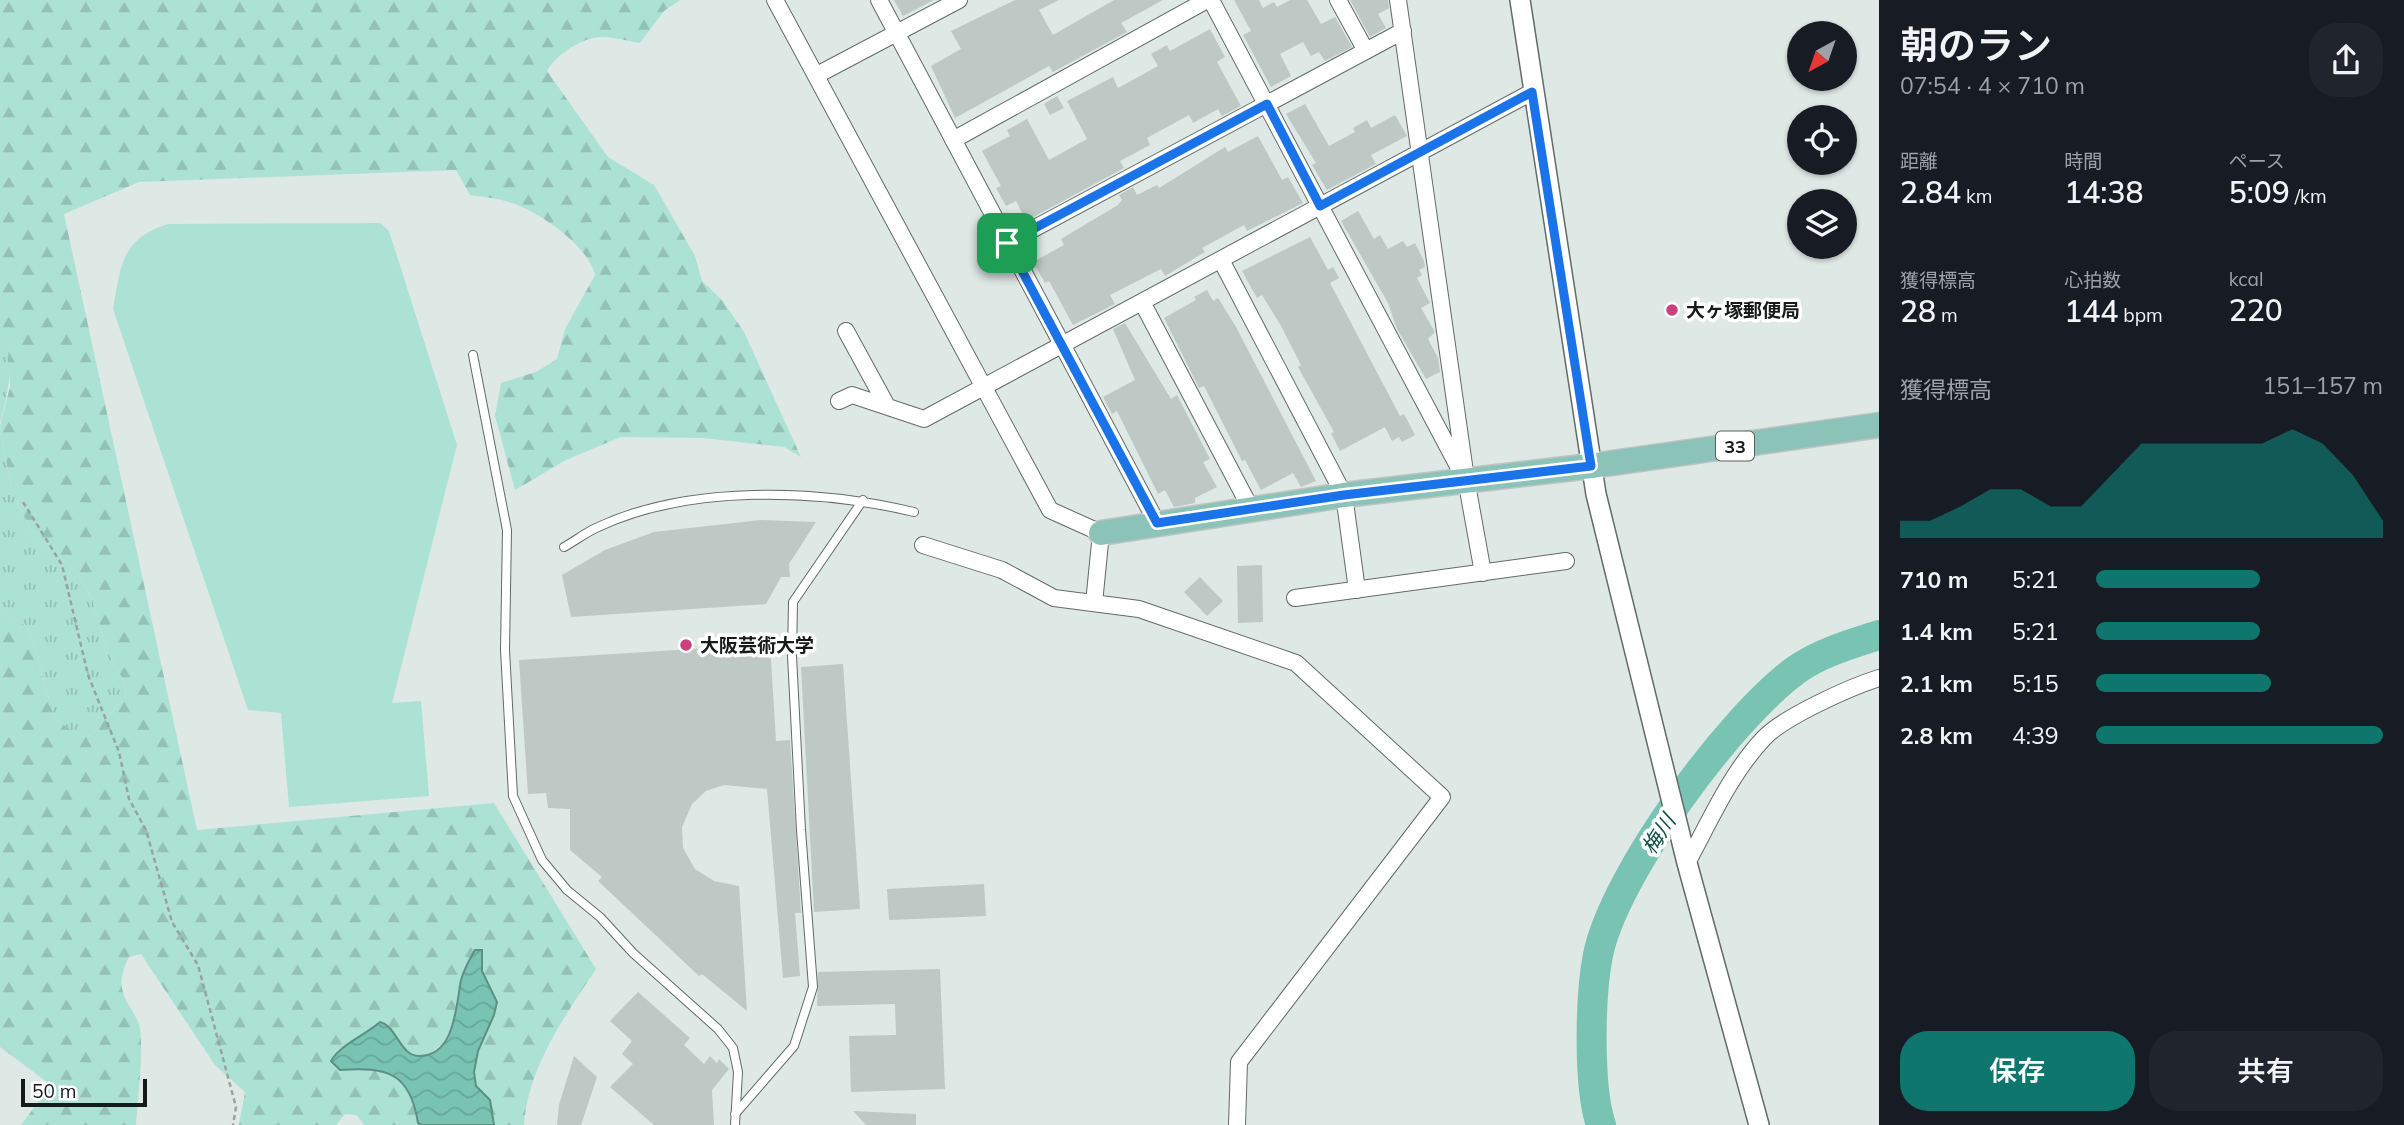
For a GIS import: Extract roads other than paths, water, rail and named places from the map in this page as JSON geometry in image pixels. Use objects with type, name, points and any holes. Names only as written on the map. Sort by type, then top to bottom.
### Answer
[{"type":"main road","name":"33","points":[[1101,533],[1344,495],[1591,466],[1879,425]]},
{"type":"street","points":[[775,0],[1050,510],[1101,533],[1094,603]]},
{"type":"street","points":[[879,0],[1157,523]]},
{"type":"street","points":[[817,75],[959,0]]},
{"type":"street","points":[[953,140],[1209,0],[1466,479]]},
{"type":"street","points":[[1338,0],[1366,51]]},
{"type":"street","points":[[1398,0],[1466,479],[1483,573]]},
{"type":"street","points":[[1520,0],[1591,466],[1687,863],[1759,1125]]},
{"type":"street","points":[[1007,243],[1403,31]]},
{"type":"street","points":[[839,401],[852,395],[924,419],[1532,92]]},
{"type":"street","points":[[1221,260],[1344,495],[1357,590]]},
{"type":"street","points":[[1142,302],[1251,509]]},
{"type":"street","points":[[846,331],[887,406]]},
{"type":"street","points":[[923,545],[1002,570],[1054,598],[1139,609],[1296,663],[1442,797],[1239,1062],[1237,1125]]},
{"type":"street","points":[[1295,598],[1566,561]]},
{"type":"street","points":[[1687,863],[1724,793],[1765,737],[1835,694],[1879,678]]},
{"type":"lane","points":[[473,355],[507,530],[505,650],[513,796],[542,860],[567,890],[600,917],[633,953],[718,1029],[733,1048],[738,1072],[735,1125]]},
{"type":"lane","points":[[564,547],[596,528],[642,512],[698,500],[790,493],[863,500],[914,512]]},
{"type":"lane","points":[[735,1114],[794,1046],[813,988],[792,656],[793,603],[863,500]]},
{"type":"water","points":[[475,950],[482,950],[482,971],[497,1002],[478,1051],[474,1072],[476,1086],[490,1100],[494,1125],[422,1125],[418,1123],[409,1093],[394,1076],[371,1070],[340,1070],[331,1061],[347,1045],[380,1022],[391,1029],[403,1047],[413,1055],[432,1053],[441,1047],[452,1026],[461,980]]},
{"type":"waterway","name":"梅川","points":[[1601,1125],[1592,1065],[1595,972],[1608,922],[1626,883],[1678,800],[1739,724],[1769,693],[1796,670],[1815,659],[1879,635]]},
{"type":"place","name":"大ヶ塚郵便局","points":[[1672,310]]},
{"type":"place","name":"大阪芸術大学","points":[[686,645]]}]
